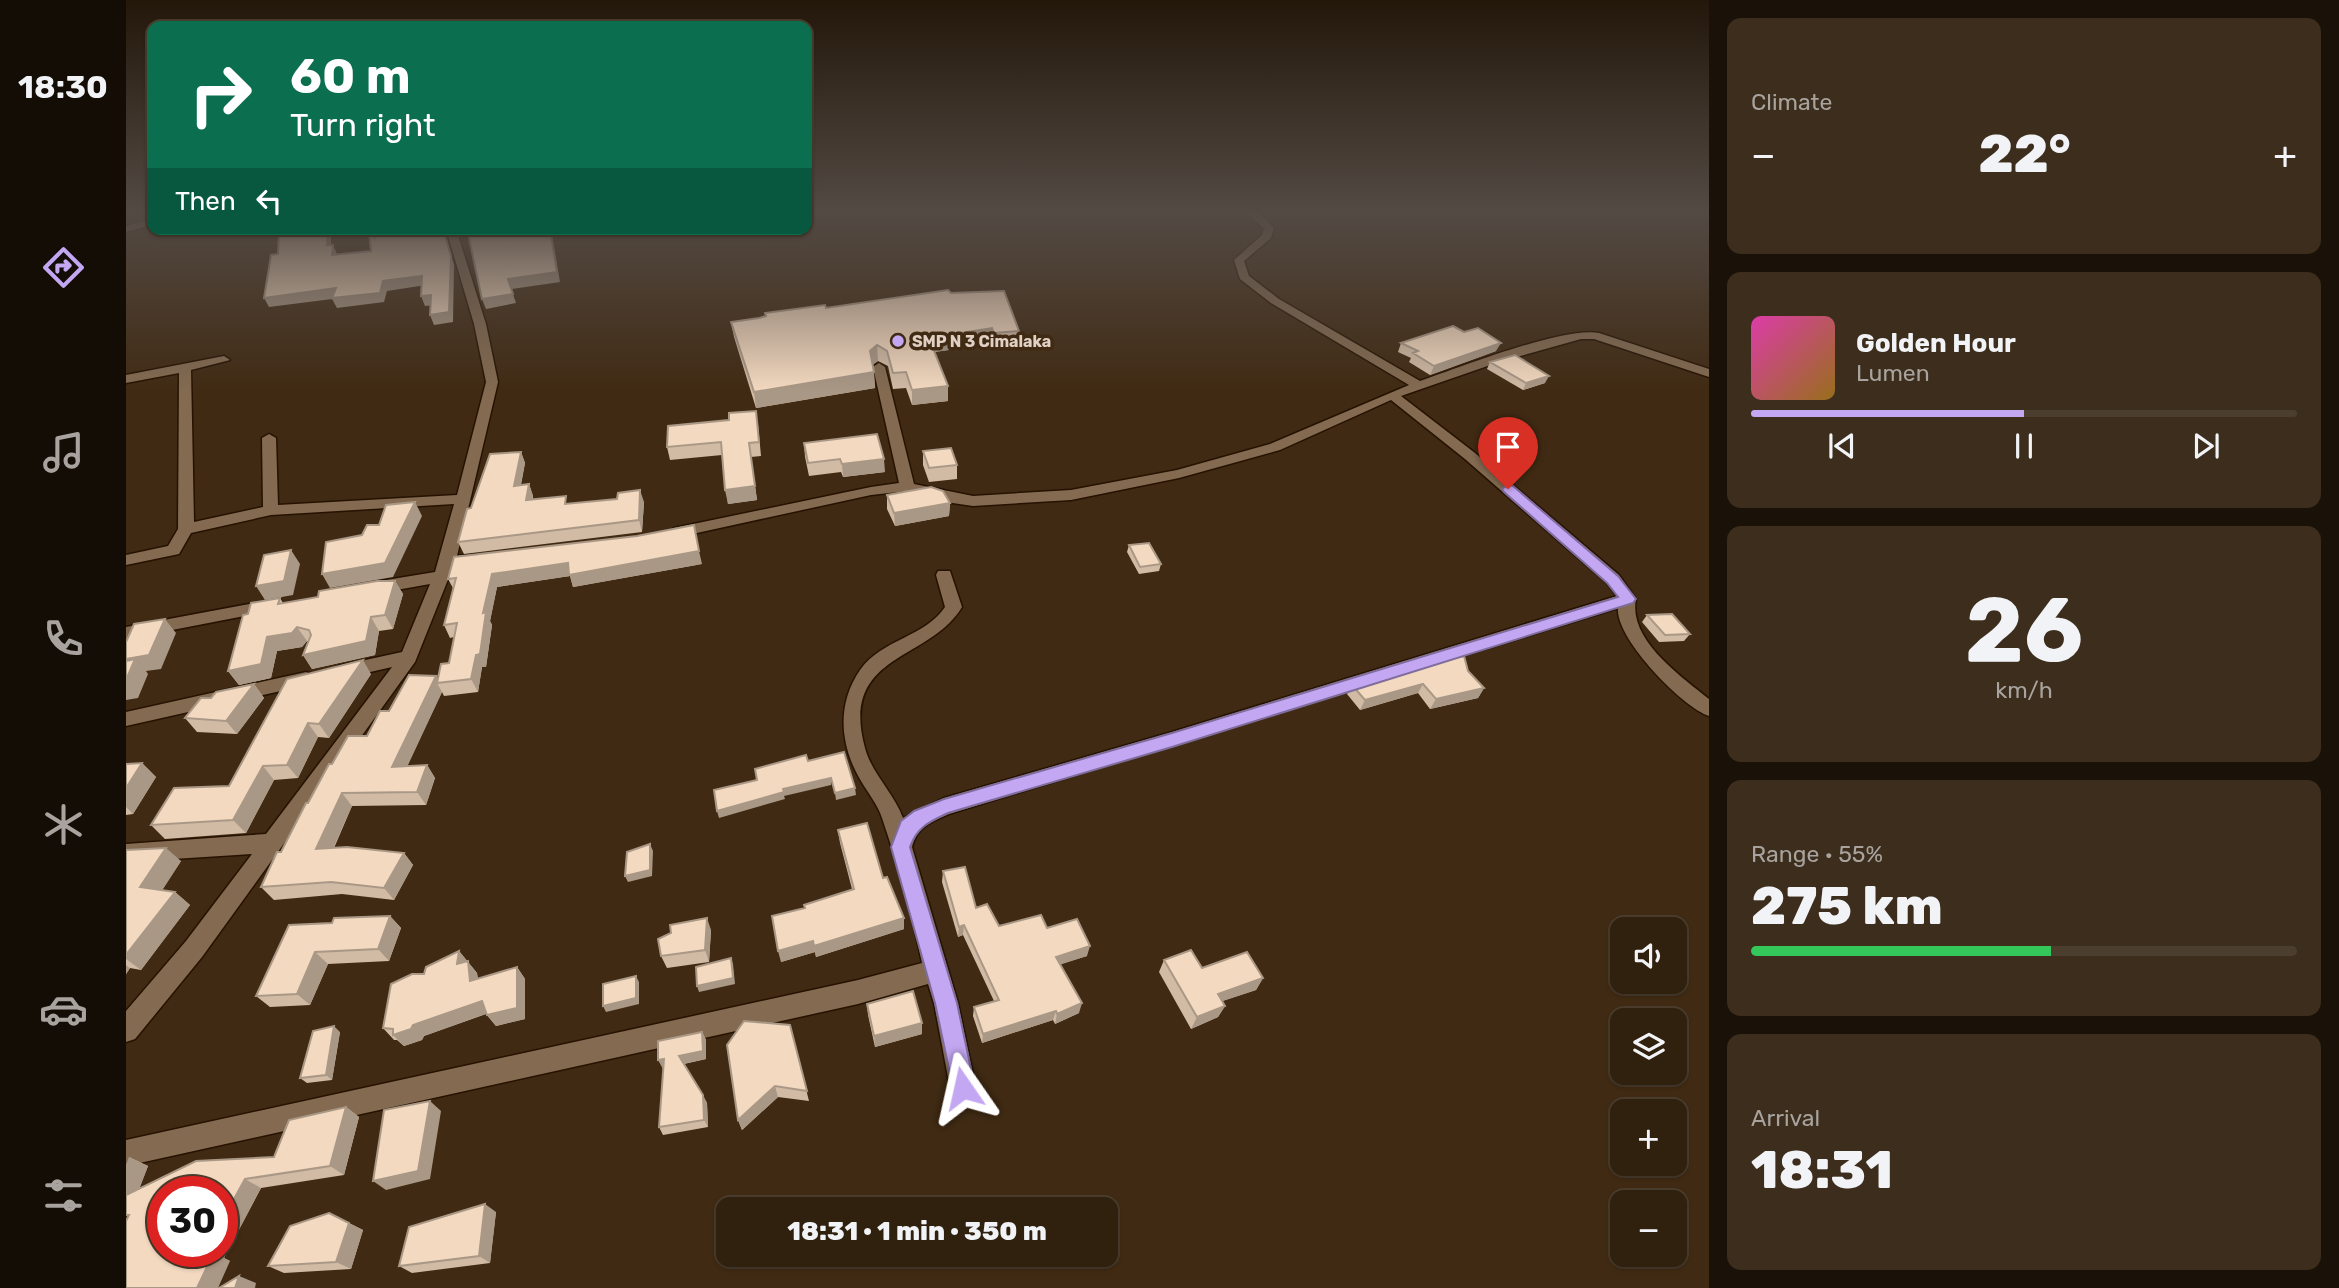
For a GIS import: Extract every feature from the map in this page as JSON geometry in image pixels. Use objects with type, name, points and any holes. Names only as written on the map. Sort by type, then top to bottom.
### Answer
[{"type":"street","points":[[126,1030],[194,950],[409,657],[444,569],[492,382],[480,324],[464,271]]},
{"type":"street","points":[[1242,271],[1244,277],[1275,301],[1418,385]]},
{"type":"street","points":[[663,536],[871,491],[907,487],[939,496],[973,501],[1071,495],[1178,474],[1275,447],[1418,385],[1495,359],[1581,335],[1595,336],[1709,373]]},
{"type":"street","points":[[126,379],[224,360]]},
{"type":"street","points":[[126,561],[173,550],[186,529],[185,367]]},
{"type":"street","points":[[879,367],[907,487]]},
{"type":"street","points":[[1392,395],[1528,505],[1613,579],[1628,599],[1625,615],[1640,643],[1681,686],[1709,709]]},
{"type":"street","points":[[269,438],[271,510]]},
{"type":"street","points":[[186,529],[271,510],[462,499]]},
{"type":"street","points":[[362,590],[487,558]]},
{"type":"street","points":[[944,575],[954,607],[947,620],[888,654],[868,671],[855,695],[850,725],[861,763],[890,812],[901,847],[946,1003],[963,1088]]},
{"type":"street","points":[[901,847],[907,827],[944,807],[1172,740],[1628,599]]},
{"type":"street","points":[[126,633],[285,603]]},
{"type":"street","points":[[126,719],[409,657]]},
{"type":"street","points":[[126,853],[272,843]]},
{"type":"street","points":[[126,1153],[858,992],[935,971]]},
{"type":"building","points":[[268,271],[450,271],[449,312],[430,315],[431,295],[421,296],[422,276],[383,281],[380,293],[332,298],[336,288],[264,298]]},
{"type":"building","points":[[476,271],[557,271],[508,279],[513,294],[482,299]]},
{"type":"building","points":[[948,290],[951,293],[1004,291],[1019,331],[994,333],[992,328],[929,338],[948,386],[912,390],[906,372],[893,373],[887,351],[877,345],[870,351],[874,372],[754,392],[731,322],[759,318],[766,316],[765,313],[825,305],[826,308]]},
{"type":"building","points":[[1453,326],[1464,332],[1478,328],[1501,343],[1434,366],[1413,353],[1418,351],[1401,343]]},
{"type":"building","points":[[1515,355],[1549,376],[1526,383],[1490,362]]},
{"type":"building","points":[[756,411],[759,442],[749,443],[755,486],[725,490],[721,442],[667,447],[668,426],[729,420],[729,413]]},
{"type":"building","points":[[877,434],[884,459],[842,464],[840,459],[808,463],[804,443]]},
{"type":"building","points":[[951,448],[957,465],[929,468],[923,451]]},
{"type":"building","points":[[521,452],[514,486],[529,484],[526,500],[566,496],[565,504],[617,499],[618,493],[640,490],[639,520],[458,542],[467,509],[471,508],[490,454]]},
{"type":"building","points":[[931,487],[943,491],[950,503],[894,513],[887,495]]},
{"type":"building","points":[[415,502],[385,563],[322,574],[326,542],[362,535],[367,525],[379,525],[386,505]]},
{"type":"building","points":[[694,525],[699,551],[569,575],[568,563],[492,574],[483,613],[486,612],[480,654],[476,655],[471,679],[437,683],[441,664],[449,663],[457,623],[444,625],[456,578],[448,579],[454,557],[637,536]]},
{"type":"building","points":[[1149,543],[1161,564],[1140,567],[1129,545]]},
{"type":"building","points":[[291,550],[284,581],[256,586],[264,555]]},
{"type":"building","points":[[377,581],[395,581],[385,615],[371,617],[366,641],[303,655],[311,635],[309,630],[297,627],[292,633],[267,637],[261,664],[228,671],[243,615],[248,614],[251,603],[280,598],[278,604],[318,597],[319,591]]},
{"type":"building","points":[[1672,614],[1690,634],[1665,635],[1647,615]]},
{"type":"building","points":[[165,619],[149,655],[126,659],[126,642],[134,624]]},
{"type":"building","points":[[1452,654],[1455,658],[1464,656],[1468,671],[1484,688],[1436,699],[1423,684],[1365,700],[1352,685],[1435,663],[1433,660]]},
{"type":"building","points":[[135,659],[126,680],[126,661]]},
{"type":"building","points":[[363,660],[319,724],[308,723],[287,765],[263,766],[233,820],[151,825],[174,788],[229,786],[287,679]]},
{"type":"building","points":[[409,675],[436,676],[392,767],[427,765],[417,792],[342,793],[316,849],[347,847],[404,853],[384,888],[331,882],[261,887],[277,852],[281,852],[306,803],[348,736],[367,736],[380,711],[389,711]]},
{"type":"building","points":[[254,684],[226,721],[185,718],[201,698],[211,698],[216,692]]},
{"type":"building","points":[[844,752],[855,788],[835,793],[831,778],[783,789],[784,792],[717,811],[714,790],[757,780],[755,769],[806,755],[808,761]]},
{"type":"building","points":[[142,763],[126,788],[126,764]]},
{"type":"building","points":[[867,823],[883,878],[887,877],[904,918],[814,946],[813,941],[778,951],[772,916],[805,908],[804,905],[854,889],[838,830]]},
{"type":"building","points":[[650,844],[650,870],[625,876],[627,852]]},
{"type":"building","points":[[166,848],[140,887],[175,892],[126,955],[126,850]]},
{"type":"building","points":[[965,867],[976,908],[987,904],[999,926],[1041,915],[1047,928],[1077,919],[1090,946],[1056,957],[1082,1003],[1057,1014],[1056,1011],[983,1034],[974,1007],[999,1000],[964,925],[959,927],[943,871]]},
{"type":"building","points":[[390,916],[378,949],[315,952],[297,994],[256,996],[289,925],[332,923],[334,918]]},
{"type":"building","points":[[707,918],[705,950],[661,956],[658,939],[671,933],[670,925]]},
{"type":"building","points":[[1191,950],[1202,968],[1247,952],[1263,978],[1218,994],[1225,1006],[1197,1017],[1164,960]]},
{"type":"building","points":[[459,951],[457,964],[468,961],[470,981],[517,967],[517,1008],[487,1015],[482,1001],[413,1025],[411,1029],[393,1035],[393,1029],[383,1028],[391,984],[412,974],[424,974],[426,967]]},
{"type":"building","points":[[731,958],[733,978],[697,986],[696,967]]},
{"type":"building","points":[[636,976],[636,998],[603,1006],[603,984]]},
{"type":"building","points":[[913,991],[922,1023],[874,1036],[867,1004]]},
{"type":"building","points":[[744,1021],[790,1025],[807,1091],[775,1086],[738,1120],[727,1045]]},
{"type":"building","points":[[334,1026],[326,1075],[300,1078],[313,1031]]},
{"type":"building","points":[[702,1032],[703,1051],[679,1056],[703,1095],[704,1120],[659,1127],[664,1059],[658,1060],[658,1041]]},
{"type":"building","points":[[430,1101],[418,1171],[373,1181],[384,1110]]},
{"type":"building","points":[[346,1107],[330,1166],[245,1179],[238,1192],[238,1176],[165,1176],[196,1161],[274,1157],[289,1120]]},
{"type":"building","points":[[147,1185],[147,1267],[207,1267],[197,1288],[126,1288],[126,1221],[129,1215],[126,1215],[126,1195]]},
{"type":"building","points":[[485,1204],[479,1256],[399,1266],[409,1227]]},
{"type":"building","points":[[329,1213],[349,1223],[336,1262],[268,1266],[290,1226]]},
{"type":"building","points":[[239,1276],[235,1288],[219,1288]]},
{"type":"place","name":"SMP N 3 Cimalaka","points":[[898,341]]},
{"type":"route","points":[[963,1088],[946,1003],[901,847],[907,827],[932,811],[944,807],[1172,740],[1628,599],[1613,579],[1508,489]]}]
